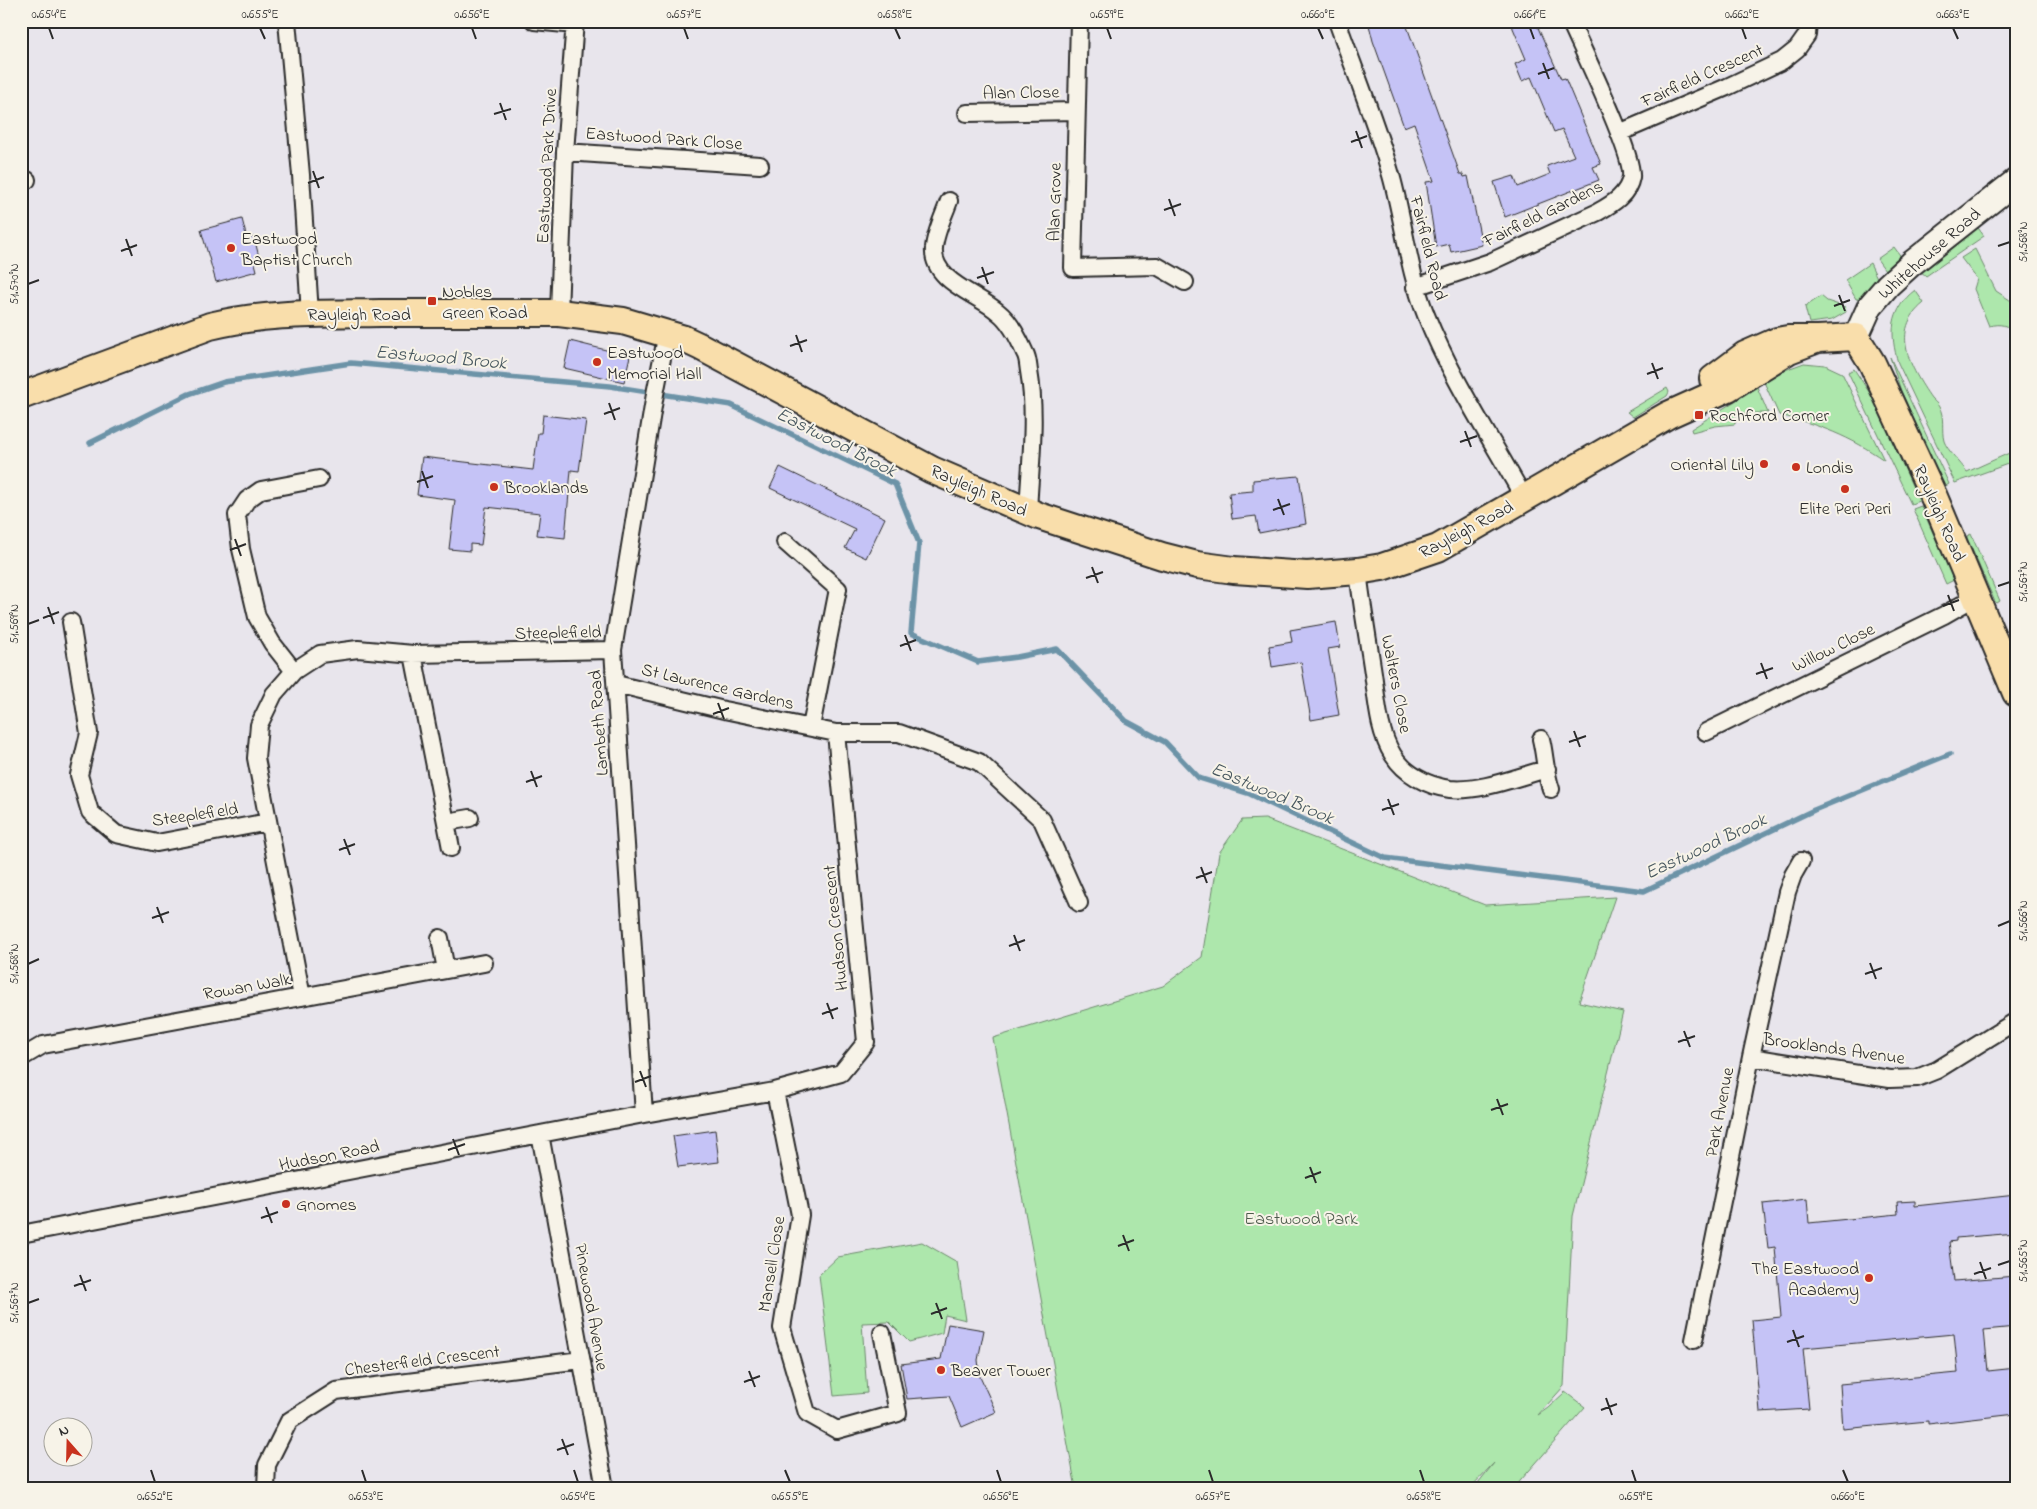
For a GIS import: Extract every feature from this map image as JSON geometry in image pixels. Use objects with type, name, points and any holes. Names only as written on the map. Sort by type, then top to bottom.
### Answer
[{"type":"main road","name":"Rayleigh Road","points":[[21,396],[210,326],[241,318],[310,314],[559,313],[623,321],[667,333],[701,346],[932,470],[1028,512],[1162,556],[1196,564],[1273,574],[1307,575],[1358,571],[1406,560],[1438,548],[1668,415],[1728,388],[1789,350],[1818,339],[1856,337],[1872,363],[1934,497],[2016,693]]},
{"type":"street","points":[[287,21],[301,175],[310,314]]},
{"type":"street","points":[[534,21],[575,23]]},
{"type":"street","name":"Alan Grove","points":[[1078,21],[1073,268],[1157,266],[1185,282]]},
{"type":"street","name":"Fairfield Road","points":[[1338,21],[1390,174],[1400,212],[1415,287],[1439,344],[1524,498]]},
{"type":"street","name":"Fairfield Gardens","points":[[1415,287],[1490,262],[1598,212],[1625,192],[1630,177],[1629,163],[1619,133],[1570,21]]},
{"type":"street","name":"Fairfield Crescent","points":[[1619,133],[1727,87],[1782,61],[1797,49],[1807,35],[1808,21]]},
{"type":"street","name":"Eastwood Park Drive","points":[[559,313],[565,152],[575,23]]},
{"type":"street","name":"Alan Close","points":[[967,113],[1076,111]]},
{"type":"street","name":"Eastwood Park Close","points":[[565,152],[760,165]]},
{"type":"street","name":"Whitehouse Road","points":[[1856,337],[1870,306],[1888,285],[1911,264],[2016,181]]},
{"type":"street","points":[[949,201],[934,247],[934,255],[941,272],[999,312],[1013,330],[1026,354],[1031,384],[1032,412],[1028,512]]},
{"type":"street","name":"Lambeth Road","points":[[644,1114],[613,650],[655,394],[667,333]]},
{"type":"street","points":[[294,671],[272,643],[256,617],[241,549],[237,515],[247,500],[261,490],[319,479]]},
{"type":"street","name":"St Lawrence Gardens","points":[[785,542],[838,589],[812,727]]},
{"type":"street","name":"Walters Close","points":[[1358,571],[1379,712],[1388,746],[1400,765],[1423,781],[1450,789],[1480,786],[1546,768]]},
{"type":"street","name":"Willow Close","points":[[1706,732],[1944,615],[1977,596]]},
{"type":"street","name":"Steeplefield","points":[[71,622],[89,733],[79,775],[90,812],[116,834],[157,843],[268,822]]},
{"type":"street","name":"Steeplefield","points":[[302,997],[256,758],[259,725],[274,694],[294,671],[320,654],[358,649],[413,654],[613,650]]},
{"type":"street","points":[[413,654],[451,848]]},
{"type":"street","name":"St Lawrence Gardens","points":[[616,684],[724,710],[836,732],[899,733],[979,762],[1042,820],[1079,903]]},
{"type":"street","name":"Hudson Crescent","points":[[644,1114],[776,1091],[842,1073],[866,1042],[836,732]]},
{"type":"street","points":[[1541,739],[1547,778],[1551,789]]},
{"type":"street","points":[[447,822],[470,818]]},
{"type":"street","name":"Park Avenue","points":[[1694,1340],[1751,1057],[1787,892],[1800,861]]},
{"type":"street","points":[[440,938],[446,970]]},
{"type":"street","name":"Rowan Walk","points":[[21,1058],[43,1044],[484,963]]},
{"type":"street","name":"Brooklands Avenue","points":[[1751,1057],[1890,1079],[1917,1078],[1937,1070],[2016,1021]]},
{"type":"street","name":"Mansell Close","points":[[776,1091],[800,1215],[782,1328],[807,1413],[837,1430],[898,1413],[882,1334]]},
{"type":"street","name":"Hudson Road","points":[[21,1234],[644,1114]]},
{"type":"street","name":"Pinewood Avenue","points":[[540,1134],[605,1488]]},
{"type":"street","name":"Chesterfield Crescent","points":[[266,1488],[267,1465],[289,1420],[336,1391],[581,1360]]},
{"type":"green space","points":[[1976,225],[1984,236],[1926,276],[1920,271]]},
{"type":"green space","points":[[1894,247],[1902,258],[1885,270],[1877,259]]},
{"type":"green space","points":[[1975,249],[1996,291],[2016,304],[2016,333],[2004,325],[1989,326],[1974,289],[1977,279],[1961,258]]},
{"type":"green space","points":[[1870,263],[1878,280],[1856,299],[1845,280]]},
{"type":"green space","points":[[1915,290],[1924,303],[1913,314],[1908,326],[1907,350],[1917,375],[1941,411],[1943,437],[1946,445],[1967,472],[2016,450],[2016,461],[1955,483],[1898,363],[1895,352],[1893,332],[1896,314],[1906,298]]},
{"type":"green space","points":[[1821,296],[1827,301],[1845,307],[1846,312],[1832,320],[1809,323],[1805,307]]},
{"type":"green space","points":[[1890,357],[1949,484],[1944,487],[1901,391]]},
{"type":"green space","points":[[1804,363],[1825,365],[1842,373],[1884,460],[1834,432],[1779,415],[1764,382],[1785,370]]},
{"type":"green space","points":[[1854,369],[1873,398],[1919,501],[1911,504],[1848,372]]},
{"type":"green space","points":[[1757,387],[1768,413],[1736,413],[1735,424],[1715,426],[1692,432],[1691,429]]},
{"type":"green space","points":[[1667,388],[1669,392],[1667,396],[1633,417],[1627,412]]},
{"type":"green space","points":[[1921,506],[1954,580],[1946,584],[1913,509]]},
{"type":"green space","points":[[1971,534],[2000,601],[1997,603],[1967,538]]},
{"type":"green space","name":"Eastwood Park","points":[[1265,819],[1485,905],[1615,897],[1579,1002],[1623,1012],[1573,1216],[1564,1386],[1538,1415],[1565,1392],[1585,1407],[1514,1488],[1474,1488],[1494,1463],[1470,1488],[1059,1488],[1075,1483],[993,1038],[1163,986],[1202,957],[1219,853],[1242,820]]},
{"type":"green space","points":[[922,1242],[957,1262],[966,1320],[945,1315],[942,1333],[909,1342],[889,1322],[862,1323],[867,1393],[834,1396],[819,1275],[838,1257]]},
{"type":"building","points":[[1378,21],[1405,21],[1460,174],[1463,174],[1464,177],[1468,176],[1482,245],[1451,252],[1449,244],[1436,247],[1426,182],[1434,181],[1414,123],[1404,127],[1373,41],[1369,25]]},
{"type":"building","points":[[1510,21],[1535,21],[1561,79],[1565,78],[1601,164],[1593,167],[1599,180],[1505,217],[1494,182],[1514,176],[1518,187],[1550,174],[1547,166],[1574,156],[1562,129],[1554,132],[1531,77],[1522,81],[1515,64],[1526,59]]},
{"type":"building","name":"Eastwood Baptist Church","points":[[242,219],[247,239],[254,237],[259,257],[254,259],[257,271],[216,282],[201,230]]},
{"type":"building","name":"Eastwood Memorial Hall","points":[[570,341],[630,356],[624,382],[564,368]]},
{"type":"building","name":"Brooklands","points":[[543,415],[586,420],[579,471],[571,470],[565,538],[537,535],[540,513],[486,507],[481,545],[470,544],[470,551],[449,549],[455,500],[417,495],[422,457],[533,470],[538,433],[541,433]]},
{"type":"building","points":[[780,467],[885,518],[866,558],[845,548],[855,529],[770,488]]},
{"type":"building","points":[[1299,476],[1306,524],[1259,533],[1256,516],[1232,519],[1229,493],[1253,491],[1253,480]]},
{"type":"building","points":[[1336,622],[1340,647],[1328,649],[1339,715],[1311,720],[1301,662],[1272,667],[1269,646],[1292,642],[1290,630]]},
{"type":"building","points":[[715,1130],[719,1162],[678,1167],[673,1136]]},
{"type":"building","points":[[2016,1195],[2016,1233],[1956,1238],[1956,1241],[1949,1242],[1954,1281],[2016,1276],[2016,1327],[1984,1330],[1988,1371],[2016,1368],[2016,1414],[1928,1424],[1928,1421],[1843,1429],[1840,1384],[1958,1373],[1954,1334],[1803,1348],[1809,1409],[1760,1412],[1752,1320],[1781,1317],[1775,1247],[1768,1248],[1763,1204],[1807,1199],[1809,1223],[1898,1214],[1897,1202],[1915,1201],[1915,1206]]},
{"type":"building","name":"Beaver Tower","points":[[948,1324],[984,1330],[978,1360],[980,1377],[996,1412],[962,1427],[949,1396],[907,1399],[901,1364],[941,1359]]},
{"type":"waterway","name":"Eastwood Brook","points":[[90,443],[189,394],[224,382],[351,363],[610,386],[731,405],[895,484],[919,543],[911,633],[978,662],[1057,649],[1126,721],[1165,742],[1199,778],[1250,794],[1385,858],[1644,891],[1814,810],[1950,754]]},
{"type":"place","name":"Eastwood Baptist Church","points":[[231,248]]},
{"type":"place","name":"Nobles Green Road","points":[[432,301]]},
{"type":"place","name":"Eastwood Memorial Hall","points":[[597,362]]},
{"type":"place","name":"Rochford Corner","points":[[1699,415]]},
{"type":"place","name":"Oriental Lily","points":[[1764,464]]},
{"type":"place","name":"Londis","points":[[1796,467]]},
{"type":"place","name":"Brooklands","points":[[494,487]]},
{"type":"place","name":"Elite Peri Peri","points":[[1845,489]]},
{"type":"place","name":"Gnomes","points":[[286,1204]]},
{"type":"place","name":"The Eastwood Academy","points":[[1869,1278]]},
{"type":"place","name":"Beaver Tower","points":[[941,1370]]}]
